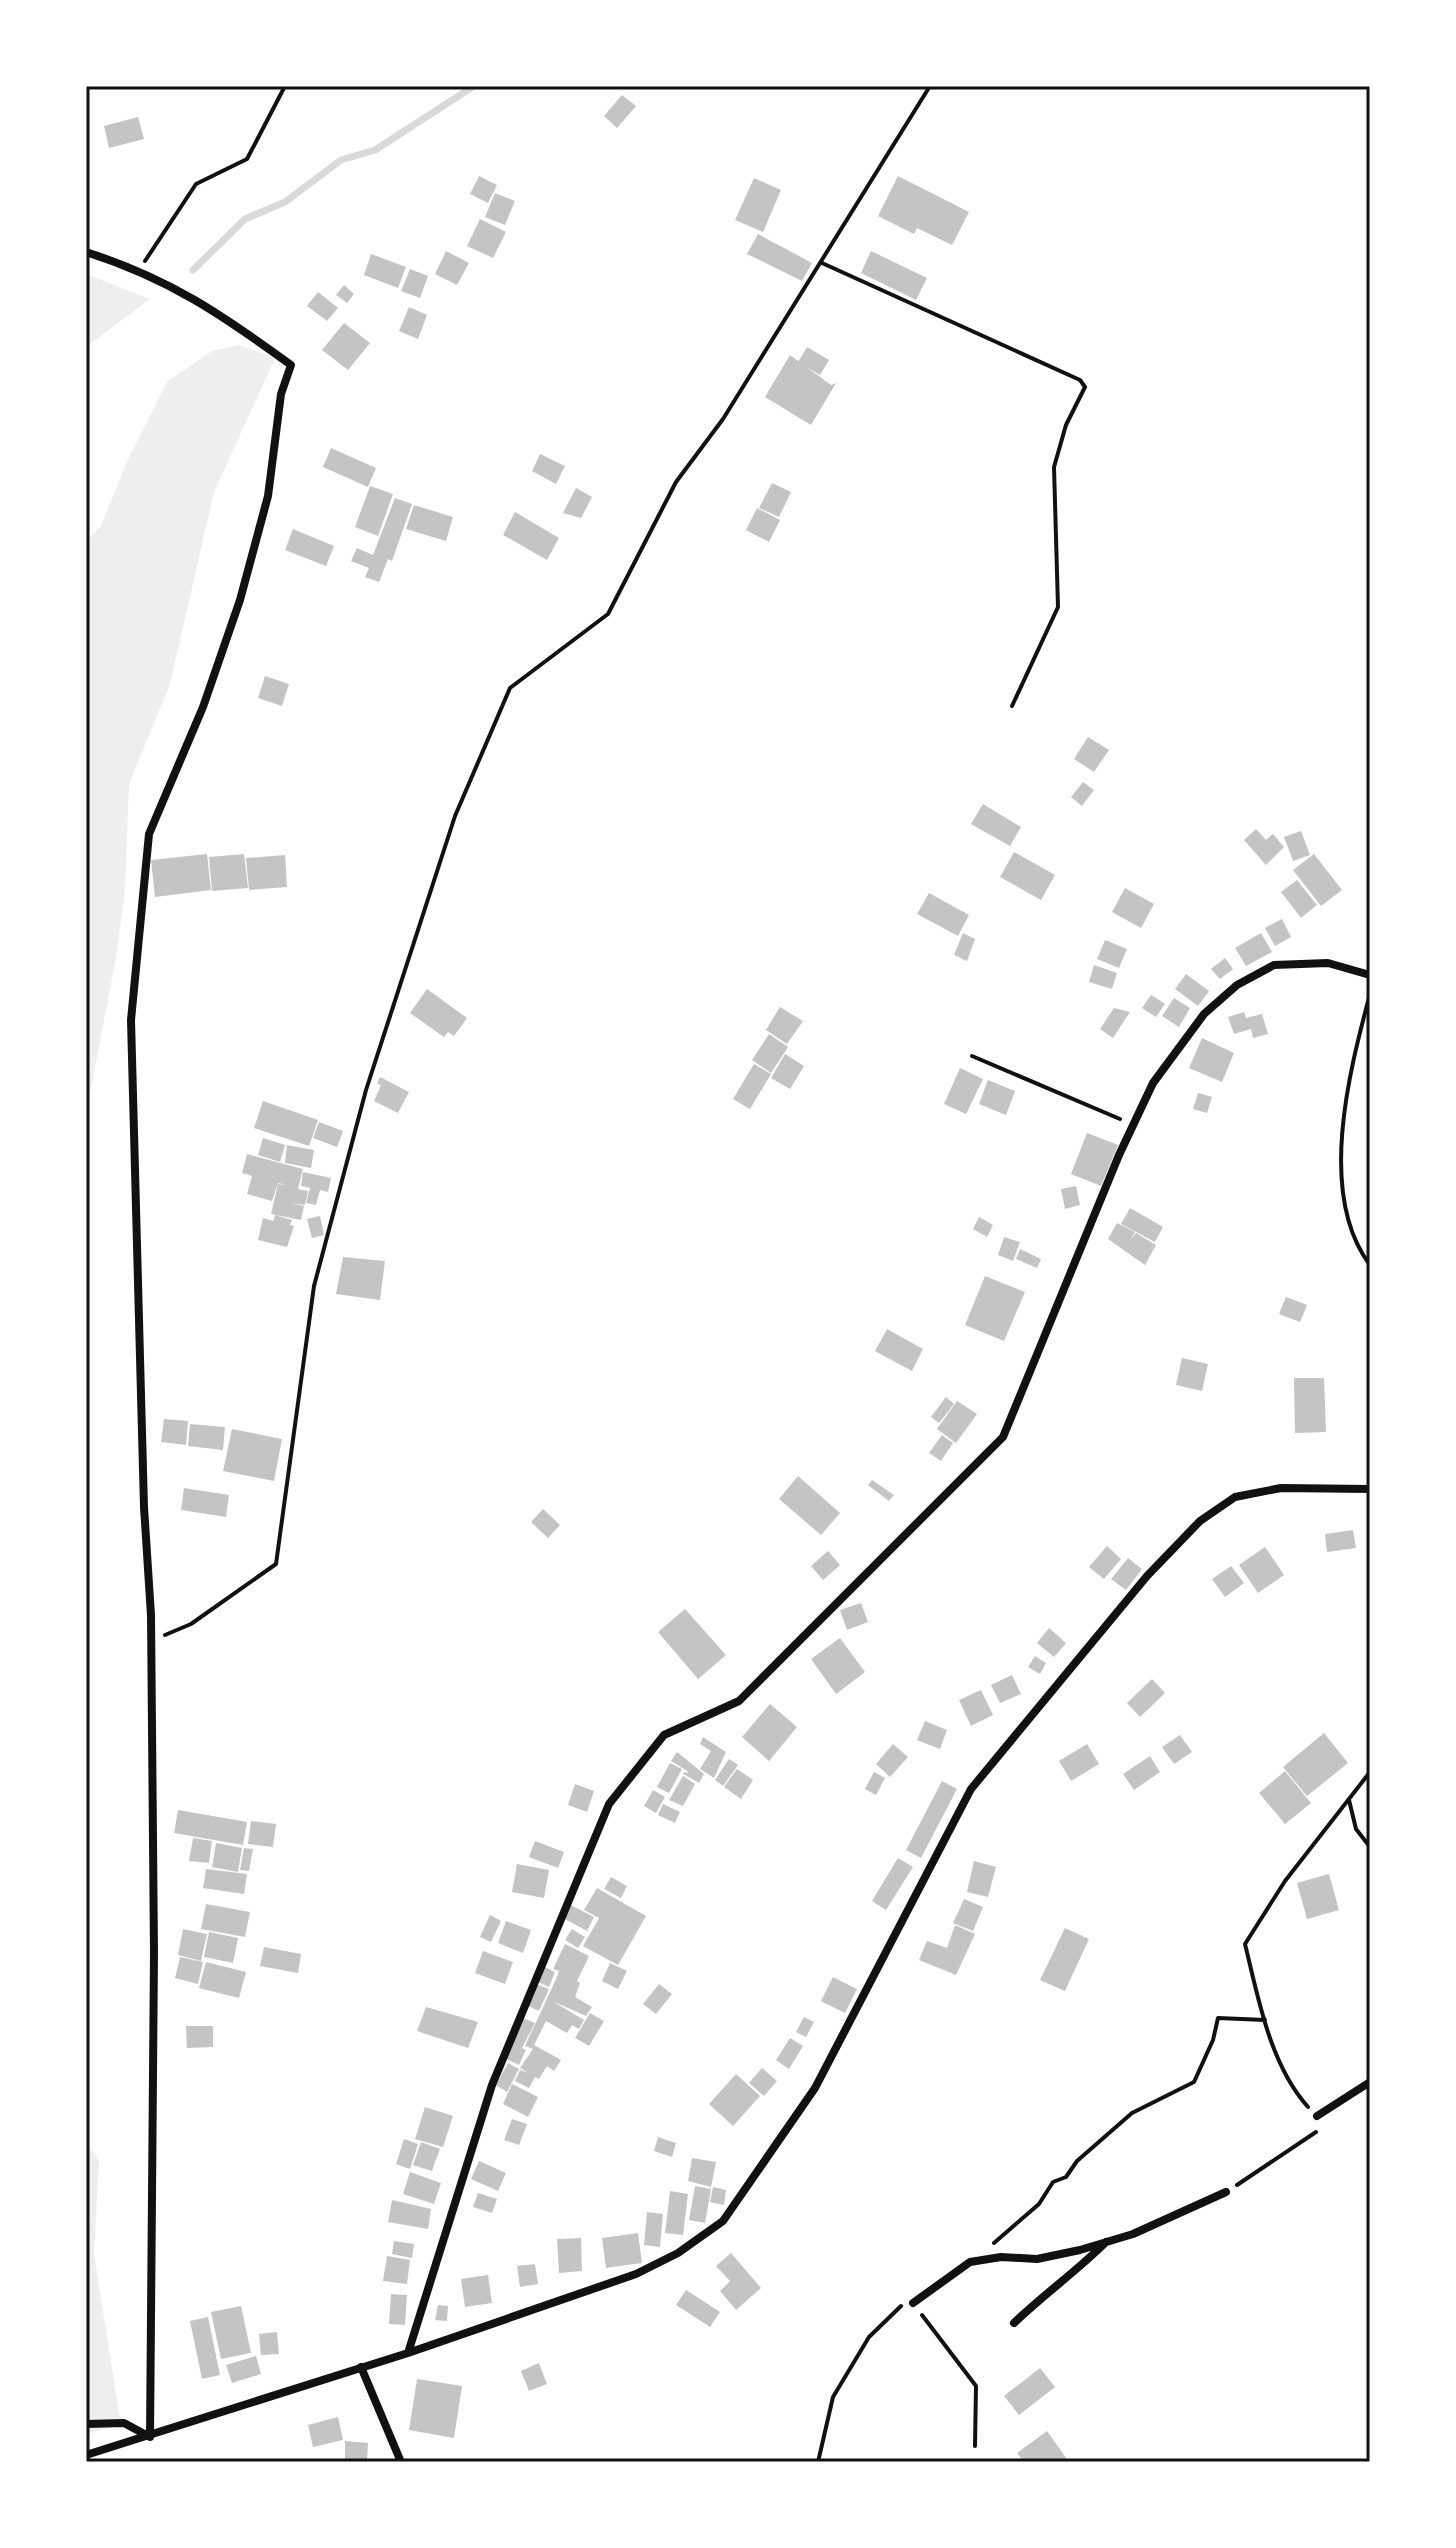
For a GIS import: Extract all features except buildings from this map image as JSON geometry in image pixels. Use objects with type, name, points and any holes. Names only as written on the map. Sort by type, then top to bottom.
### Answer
[{"type":"street","points":[[86,252],[139,269],[212,308],[291,365],[281,394],[268,496],[240,600],[203,707],[149,834],[131,1020],[144,1507],[151,1615],[148,1642],[154,1953],[150,2437]]},
{"type":"street","points":[[408,2353],[492,2085],[609,1804],[664,1735],[739,1701],[1003,1437],[1133,1125],[1153,1083],[1204,1014],[1237,985],[1274,965],[1328,963],[1370,975]]},
{"type":"street","points":[[86,2455],[408,2353],[636,2274],[678,2253],[723,2221],[815,2088],[971,1789],[1147,1576],[1200,1521],[1235,1497],[1281,1488],[1370,1489]]},
{"type":"street","points":[[1317,2116],[1370,2082]]},
{"type":"street","points":[[913,2303],[970,2262],[1001,2257],[1037,2259],[1107,2242],[1226,2192]]},
{"type":"street","points":[[1014,2323],[1046,2291],[1082,2267],[1107,2242]]},
{"type":"street","points":[[361,2367],[401,2462]]},
{"type":"street","points":[[86,2424],[124,2423],[150,2437]]},
{"type":"path","points":[[139,269],[196,184],[247,159],[285,86]]},
{"type":"path","points":[[148,1642],[191,1624],[276,1564],[314,1286],[366,1090],[455,816],[510,688],[608,614],[676,482],[723,419],[930,86]]},
{"type":"path","points":[[822,263],[1080,380],[1085,387],[1066,425],[1054,467],[1058,607],[1012,706]]},
{"type":"path","points":[[1370,994],[1352,1061],[1341,1172],[1355,1246],[1370,1265]]},
{"type":"path","points":[[972,1056],[1133,1125]]},
{"type":"path","points":[[1226,2192],[1326,2126],[1295,2092],[1265,2020],[1245,1944],[1285,1881],[1370,1772]]},
{"type":"path","points":[[1349,1800],[1356,1829],[1370,1847]]},
{"type":"path","points":[[970,2262],[1039,2204],[1053,2182],[1066,2177],[1077,2161],[1132,2113],[1194,2082],[1213,2040],[1218,2018],[1265,2020]]},
{"type":"path","points":[[818,2462],[833,2397],[869,2337],[909,2298],[976,2386],[975,2446]]},
{"type":"shaded area","points":[[86,274],[150,299],[86,347]]},
{"type":"shaded area","points":[[239,345],[275,358],[214,492],[170,684],[129,784],[125,891],[116,958],[86,1114],[86,541],[101,526],[129,457],[168,381],[212,351]]},
{"type":"shaded area","points":[[87,2141],[99,2161],[94,2254],[121,2425],[86,2434]]},
{"type":"waterway","points":[[193,270],[245,219],[285,202],[341,160],[375,150],[474,86]]}]
